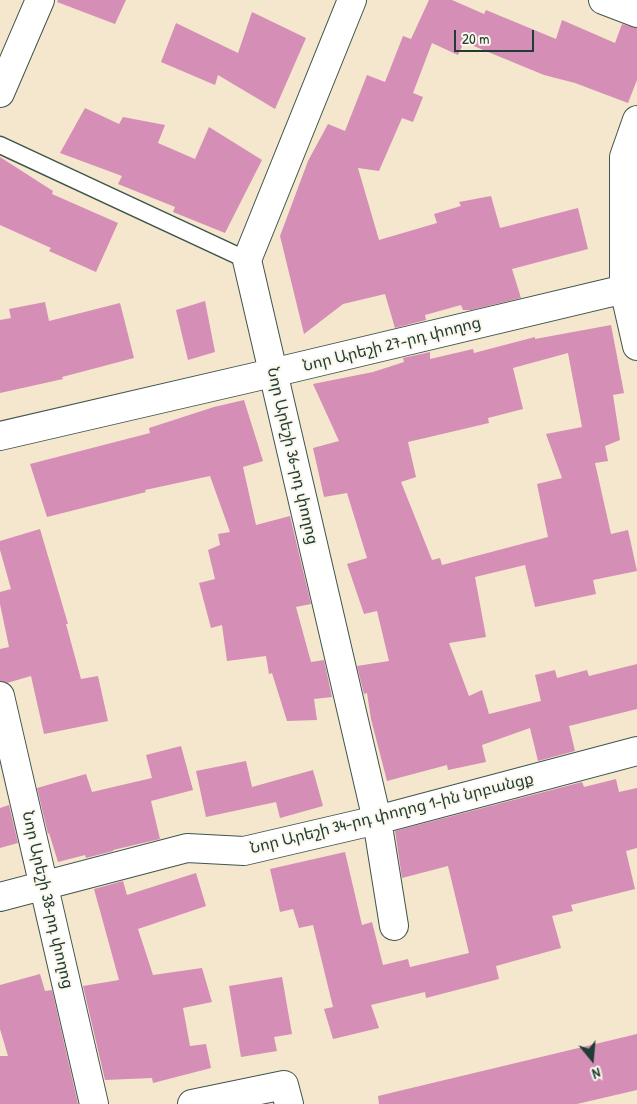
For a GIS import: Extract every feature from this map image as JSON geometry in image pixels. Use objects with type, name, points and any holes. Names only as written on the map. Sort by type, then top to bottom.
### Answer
[{"type":"street","points":[[0,93],[40,0]]},
{"type":"street","points":[[247,260],[352,0]]},
{"type":"street","points":[[604,0],[637,13]]},
{"type":"street","points":[[637,120],[624,157],[631,287],[637,346]]},
{"type":"street","name":"Նոր Արեշի 36-րդ փողոց","points":[[247,260],[377,820],[394,926]]},
{"type":"street","name":"Նոր Արեշի 27-րդ փողոց","points":[[0,436],[631,287]]},
{"type":"street","name":"Նոր Արեշի 38-րդ փողոց","points":[[0,696],[94,1104]]},
{"type":"street","name":"Նոր Արեշի 34-րդ փողոց 1-ին նրբանցք","points":[[0,897],[186,848],[244,851],[377,820],[637,751]]},
{"type":"street","points":[[192,1104],[284,1085],[289,1104]]},
{"type":"lane","points":[[0,145],[247,260]]},
{"type":"building","points":[[58,0],[126,0],[115,24],[57,2]]},
{"type":"building","points":[[429,0],[452,0],[484,14],[486,10],[556,39],[562,20],[615,43],[622,24],[637,28],[637,80],[628,103],[575,83],[544,75],[464,42],[458,55],[432,43],[413,93],[423,97],[413,122],[402,118],[379,171],[358,168],[379,240],[437,223],[434,214],[461,206],[459,202],[491,196],[500,228],[578,208],[588,249],[512,269],[521,298],[471,310],[463,310],[461,305],[425,315],[426,320],[395,328],[385,294],[343,304],[304,334],[280,236],[308,161],[328,124],[345,131],[367,75],[385,82],[403,36],[411,39]]},
{"type":"building","points":[[252,12],[306,38],[275,109],[218,75],[215,85],[161,62],[176,23],[238,53]]},
{"type":"building","points":[[85,108],[119,124],[123,117],[165,125],[158,143],[195,159],[209,127],[262,160],[225,233],[173,212],[175,207],[118,184],[122,176],[60,153]]},
{"type":"building","points":[[0,157],[53,191],[52,194],[118,223],[96,272],[49,251],[51,248],[0,225]]},
{"type":"building","points":[[205,301],[215,352],[188,360],[176,310]]},
{"type":"building","points":[[45,302],[49,321],[120,303],[134,358],[62,377],[63,379],[0,393],[0,320],[11,318],[9,309]]},
{"type":"building","points":[[611,325],[624,393],[613,395],[620,440],[605,446],[608,461],[595,463],[611,534],[628,530],[637,571],[593,580],[596,594],[535,607],[525,565],[475,577],[486,637],[449,643],[469,696],[482,690],[489,714],[541,701],[535,675],[555,670],[557,678],[587,670],[589,676],[637,664],[637,709],[569,726],[575,751],[538,761],[530,728],[482,745],[486,762],[448,770],[447,765],[387,781],[371,719],[367,693],[364,694],[357,666],[389,661],[377,611],[364,614],[347,564],[367,558],[347,493],[324,497],[313,448],[339,441],[313,384],[373,372],[404,362],[403,358],[430,352],[430,359],[473,349],[474,353],[535,337],[535,339]],"holes":[[[568,353],[582,427],[546,434],[562,478],[537,484],[548,537],[442,565],[440,558],[432,560],[401,482],[416,477],[408,442],[489,423],[488,418],[523,409],[513,368]]]},
{"type":"building","points":[[244,400],[263,461],[243,467],[256,525],[290,516],[311,604],[296,607],[311,662],[324,660],[332,697],[314,699],[317,720],[287,721],[272,673],[269,674],[266,656],[227,661],[222,625],[211,628],[199,583],[215,579],[208,550],[220,545],[218,534],[230,532],[210,476],[145,490],[146,492],[47,517],[30,464],[150,433],[149,428],[214,407]]},
{"type":"building","points":[[40,529],[68,624],[66,624],[81,679],[98,676],[108,721],[44,734],[31,676],[7,683],[0,681],[0,649],[9,647],[0,604],[0,592],[11,589],[0,550],[0,541]]},
{"type":"building","points":[[181,746],[193,790],[151,801],[160,839],[86,858],[85,855],[58,862],[48,834],[37,788],[86,774],[92,792],[152,778],[146,755]]},
{"type":"building","points":[[246,761],[252,787],[313,770],[323,806],[280,818],[276,802],[206,817],[196,771]]},
{"type":"building","points":[[616,779],[619,792],[637,788],[637,848],[626,851],[635,889],[571,905],[573,911],[552,916],[561,948],[496,966],[499,979],[426,998],[425,992],[371,1005],[379,1028],[333,1039],[324,1009],[333,1007],[313,925],[299,928],[293,909],[280,912],[270,869],[345,852],[362,925],[372,922],[383,965],[408,959],[410,967],[469,953],[448,866],[402,878],[395,831],[582,782],[584,787]]},
{"type":"building","points":[[9,805],[18,843],[0,848],[0,808]]},
{"type":"building","points":[[196,873],[206,906],[138,929],[153,975],[202,968],[212,1002],[183,1008],[190,1046],[206,1044],[211,1068],[153,1083],[152,1078],[105,1080],[83,986],[119,980],[94,889],[123,881],[127,895]]},
{"type":"building","points":[[40,974],[45,991],[52,990],[78,1104],[0,1104],[0,1056],[8,1056],[0,1029],[0,985]]},
{"type":"building","points":[[282,977],[292,1034],[274,1037],[277,1051],[241,1057],[229,986]]},
{"type":"building","points":[[637,1034],[637,1090],[577,1104],[379,1104],[378,1096]]}]
